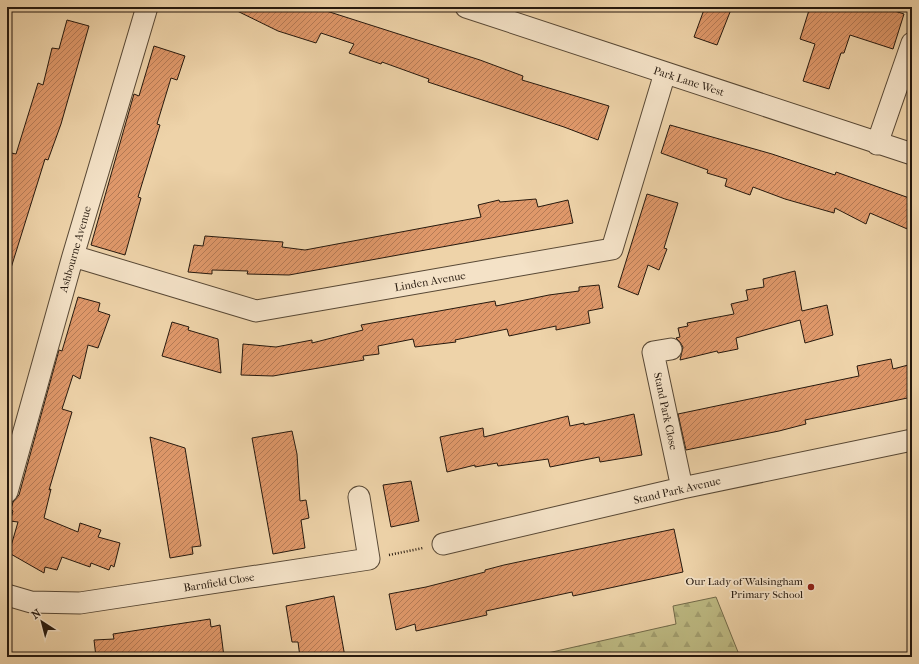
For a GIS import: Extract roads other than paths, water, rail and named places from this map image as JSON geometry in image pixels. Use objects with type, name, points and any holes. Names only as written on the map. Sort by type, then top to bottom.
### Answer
[{"type":"street","name":"Ashbourne Avenue","points":[[7,492],[73,256],[147,7]]},
{"type":"street","name":"Park Lane West","points":[[466,7],[877,144],[912,154]]},
{"type":"street","points":[[877,144],[912,43]]},
{"type":"street","name":"Linden Avenue","points":[[73,256],[256,311],[612,249],[665,73]]},
{"type":"street","name":"Stand Park Close","points":[[671,349],[653,352],[682,488]]},
{"type":"street","name":"Stand Park Avenue","points":[[443,544],[682,488],[912,440]]},
{"type":"street","name":"Barnfield Close","points":[[7,594],[31,602],[80,603],[369,559],[359,497]]},
{"type":"place","name":"Our Lady of Walsingham Primary School","points":[[811,587]]}]
